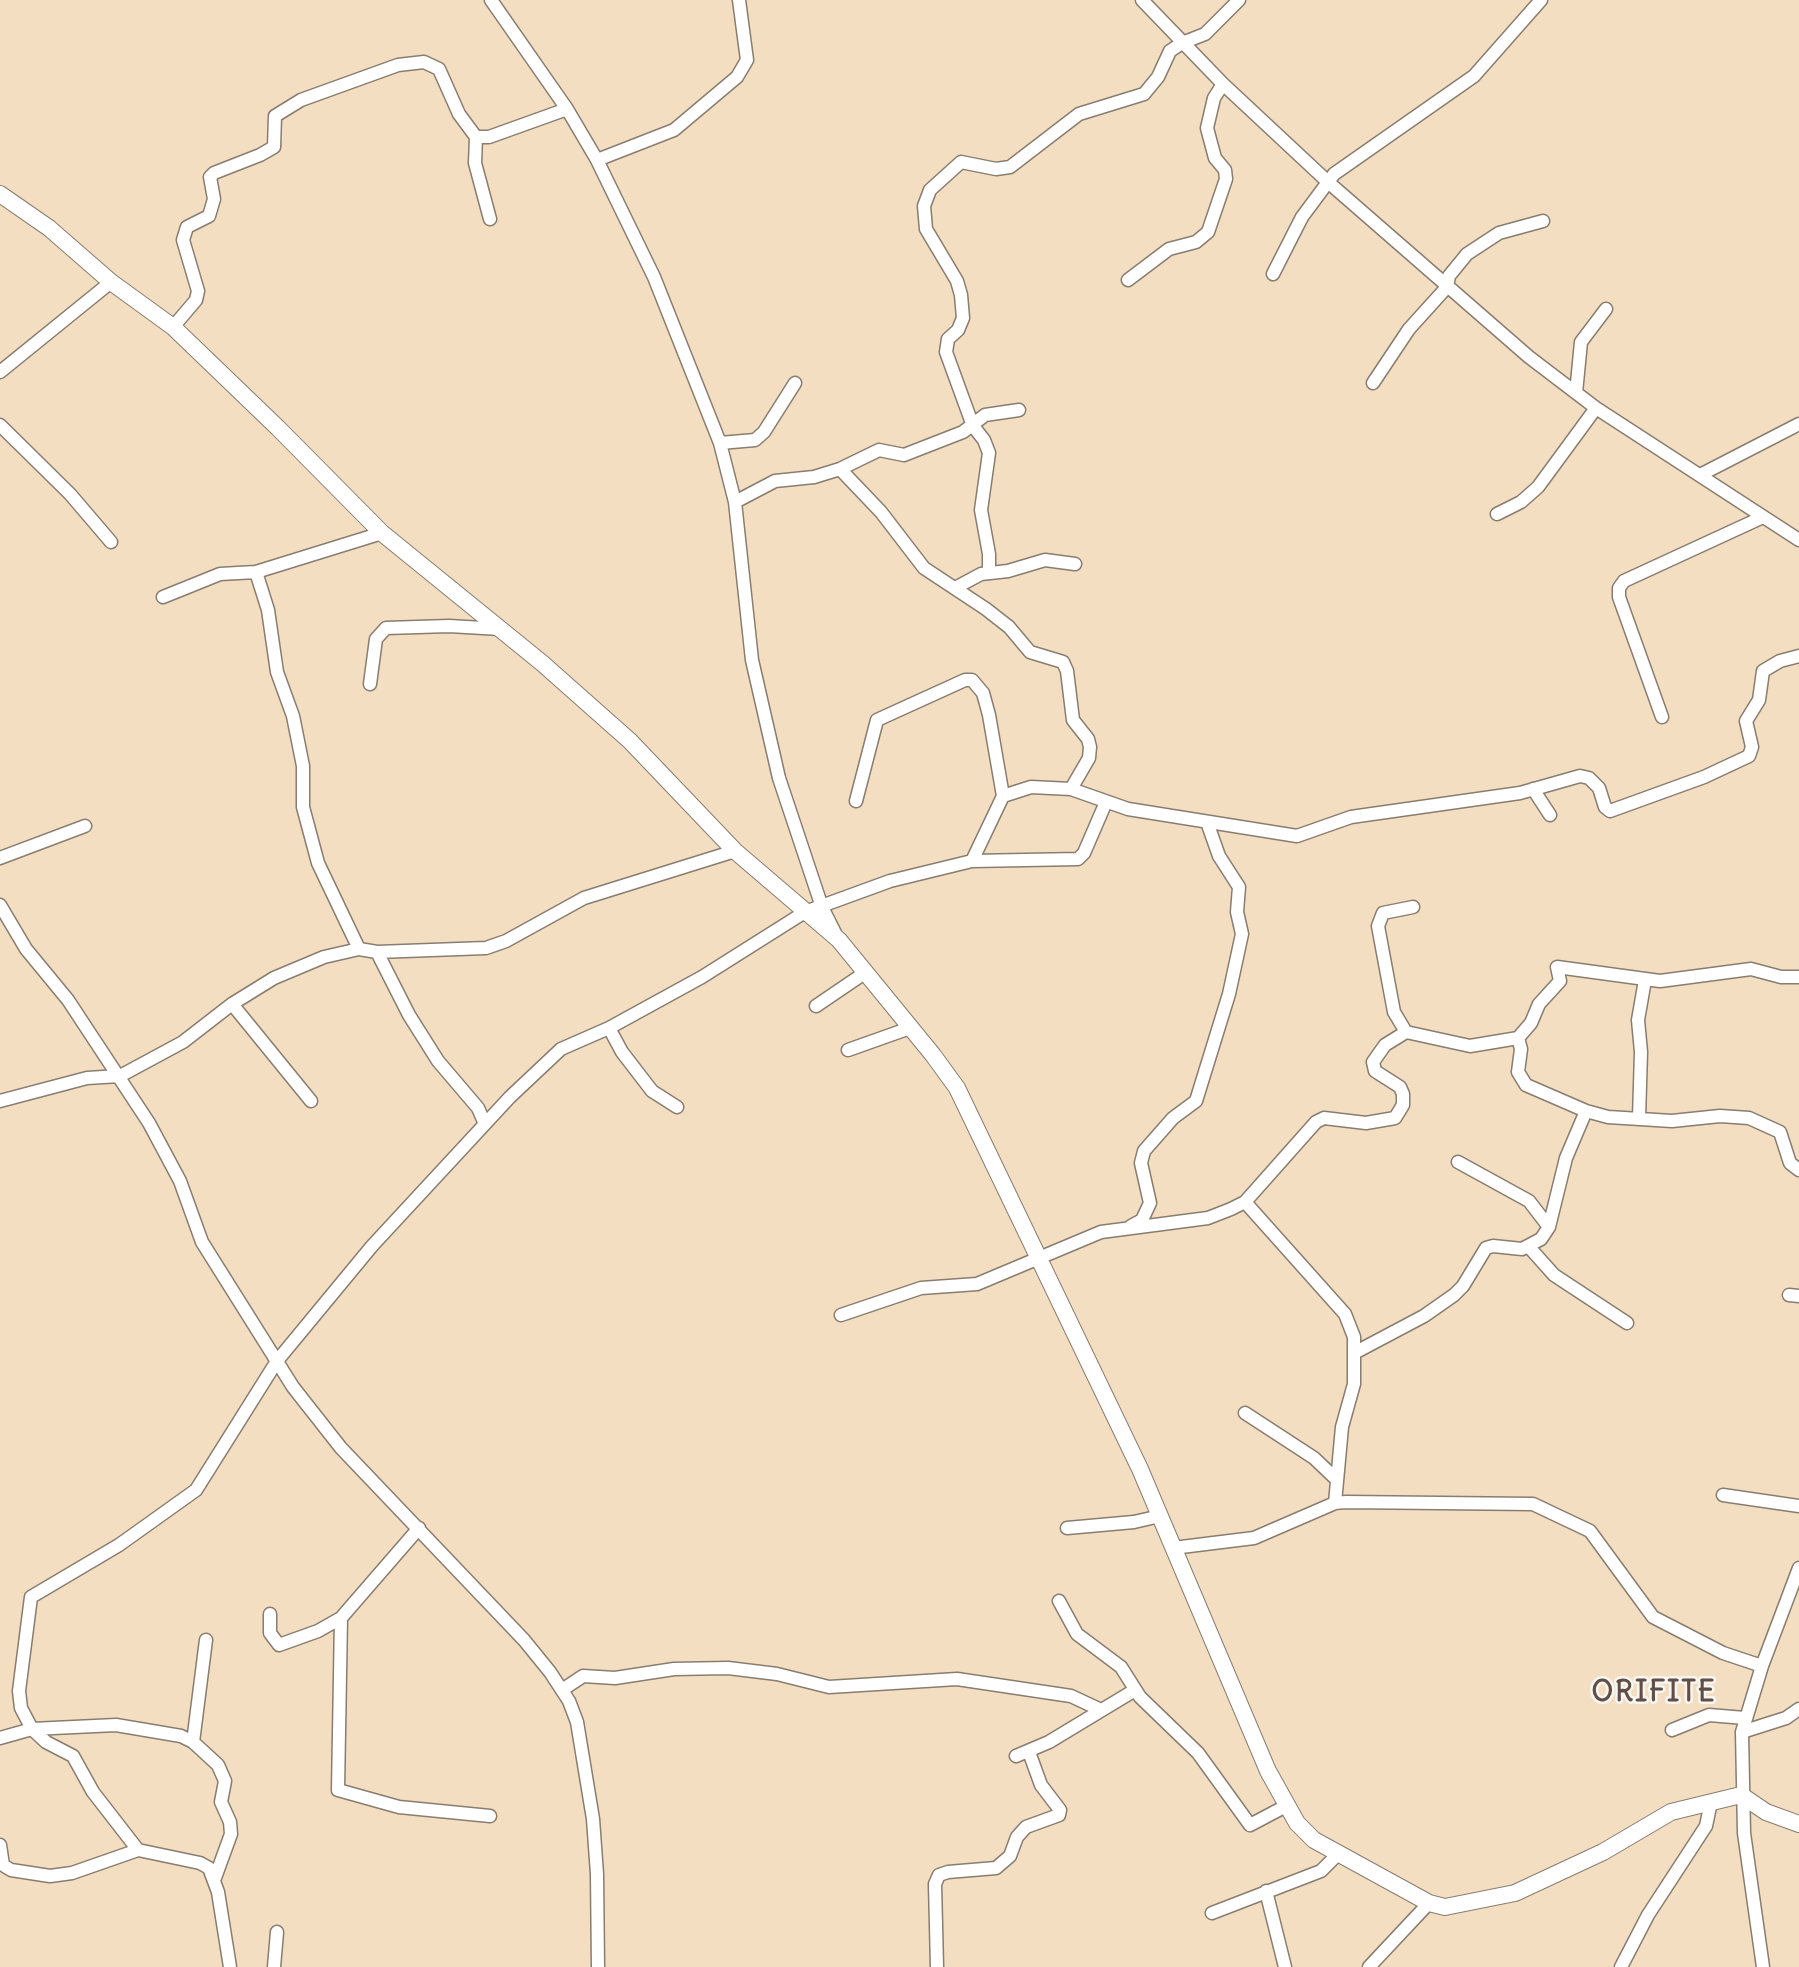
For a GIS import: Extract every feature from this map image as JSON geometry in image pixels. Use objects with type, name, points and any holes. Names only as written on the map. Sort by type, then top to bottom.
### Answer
[{"type":"main road","points":[[0,194],[49,228],[111,282],[173,327],[382,533],[500,629],[630,741],[735,851],[839,940],[866,972],[957,1088],[1160,1516],[1286,1806],[1297,1824],[1314,1840],[1337,1855],[1429,1903],[1445,1906],[1515,1893],[1603,1852],[1671,1812],[1741,1795],[1766,1812],[1799,1824]]},
{"type":"street","points":[[491,0],[567,109],[597,160],[664,301],[720,443],[735,502],[755,673],[779,778],[822,907],[839,940]]},
{"type":"street","points":[[597,160],[674,130],[737,77],[747,60],[739,0]]},
{"type":"street","points":[[1142,0],[1223,84],[1447,288],[1576,393],[1799,540]]},
{"type":"street","points":[[989,573],[981,510],[989,453],[984,440],[973,426],[946,352],[948,339],[958,330],[963,317],[961,295],[957,281],[926,229],[924,206],[930,190],[961,162],[996,169],[1010,167],[1079,114],[1144,94],[1158,77],[1170,51],[1205,34],[1239,0]]},
{"type":"street","points":[[1272,274],[1302,217],[1328,182],[1346,164],[1474,76],[1541,0]]},
{"type":"street","points":[[173,327],[196,300],[198,291],[183,240],[187,227],[209,216],[214,199],[210,177],[274,147],[275,116],[301,100],[384,70],[424,62],[439,69],[459,114],[476,137],[475,163],[490,219]]},
{"type":"street","points":[[1128,280],[1170,249],[1196,242],[1208,232],[1226,179],[1225,170],[1212,150],[1207,128],[1212,105],[1223,84]]},
{"type":"street","points":[[476,137],[489,137],[567,109]]},
{"type":"street","points":[[1373,383],[1409,330],[1447,288],[1455,267],[1487,240],[1500,233],[1543,221]]},
{"type":"street","points":[[0,372],[111,282]]},
{"type":"street","points":[[1576,393],[1581,342],[1606,309]]},
{"type":"street","points":[[720,443],[755,440],[764,432],[795,383]]},
{"type":"street","points":[[1497,514],[1521,502],[1538,487],[1597,408]]},
{"type":"street","points":[[735,502],[775,481],[814,477],[840,469],[879,450],[904,454],[973,426],[992,412],[1019,410]]},
{"type":"street","points":[[1700,475],[1799,424]]},
{"type":"street","points":[[0,425],[70,494],[111,542]]},
{"type":"street","points":[[840,469],[881,512],[924,568],[1009,627],[1030,652],[1063,662],[1073,720],[1088,739],[1090,747],[1089,758],[1071,789]]},
{"type":"street","points":[[1662,717],[1619,597],[1619,588],[1624,581],[1763,517]]},
{"type":"street","points":[[163,597],[220,574],[256,572],[382,533]]},
{"type":"street","points":[[955,588],[974,577],[1008,572],[1045,560],[1075,564]]},
{"type":"street","points":[[256,572],[268,610],[277,672],[293,716],[303,766],[303,807],[318,863],[359,949]]},
{"type":"street","points":[[370,684],[376,639],[380,631],[386,628],[449,626],[500,629]]},
{"type":"street","points":[[1003,796],[1031,787],[1071,789],[1128,809],[1297,836],[1351,817],[1533,789],[1572,777],[1589,778],[1610,811],[1745,759],[1752,752],[1746,721],[1759,700],[1763,671],[1780,661],[1799,656]]},
{"type":"street","points":[[856,801],[877,720],[965,680],[972,680],[983,693],[995,737],[1003,796],[972,862]]},
{"type":"street","points":[[1533,789],[1550,815]]},
{"type":"street","points":[[138,1850],[93,1792],[73,1756],[46,1742],[32,1729],[21,1708],[19,1691],[31,1597],[119,1545],[197,1490],[277,1361],[372,1246],[541,1065],[561,1049],[609,1028],[702,977],[806,912],[890,881],[972,862],[1078,859],[1084,853],[1106,802]]},
{"type":"street","points":[[1124,1230],[1142,1220],[1150,1203],[1140,1163],[1144,1151],[1173,1118],[1196,1101],[1229,994],[1242,934],[1237,912],[1239,887],[1219,856],[1207,822]]},
{"type":"street","points":[[0,858],[85,826]]},
{"type":"street","points":[[0,1101],[88,1078],[120,1076],[183,1042],[232,1004],[274,978],[324,957],[359,949],[377,952],[486,948],[506,941],[584,898],[735,851]]},
{"type":"street","points":[[0,905],[26,949],[68,1000],[120,1076],[180,1181],[202,1242],[277,1361],[341,1448],[524,1640],[562,1690],[577,1722],[593,1819],[597,1874],[598,1967]]},
{"type":"street","points":[[1406,1032],[1394,1012],[1378,926],[1383,913],[1413,907]]},
{"type":"street","points":[[377,952],[409,1015],[438,1060],[478,1108],[485,1124]]},
{"type":"street","points":[[841,1315],[922,1288],[978,1284],[1101,1232],[1208,1218],[1245,1202],[1317,1122],[1324,1118],[1366,1123],[1395,1118],[1403,1105],[1403,1094],[1400,1087],[1375,1071],[1373,1062],[1385,1045],[1406,1032],[1470,1046],[1518,1038],[1531,1023],[1539,1004],[1560,981],[1557,967],[1645,980],[1751,969],[1782,978],[1799,976]]},
{"type":"street","points":[[816,1006],[866,972]]},
{"type":"street","points":[[1639,1118],[1641,1052],[1637,1020],[1645,980]]},
{"type":"street","points":[[232,1004],[311,1101]]},
{"type":"street","points":[[609,1028],[622,1052],[652,1091],[677,1107]]},
{"type":"street","points":[[848,1050],[910,1028]]},
{"type":"street","points":[[1518,1038],[1520,1079],[1526,1085],[1586,1111],[1608,1116],[1672,1121],[1720,1116],[1749,1118],[1780,1132],[1790,1163],[1799,1170]]},
{"type":"street","points":[[1356,1352],[1424,1316],[1454,1295],[1463,1286],[1486,1248],[1529,1247],[1541,1239],[1549,1227],[1566,1158],[1586,1111]]},
{"type":"street","points":[[1458,1162],[1529,1201],[1549,1227]]},
{"type":"street","points":[[1245,1202],[1345,1314],[1356,1352],[1354,1384],[1342,1427],[1335,1503]]},
{"type":"street","points":[[1529,1247],[1554,1275],[1628,1323]]},
{"type":"street","points":[[1245,1413],[1314,1458],[1336,1479]]},
{"type":"street","points":[[1723,1496],[1799,1506]]},
{"type":"street","points":[[1173,1548],[1254,1538],[1335,1503],[1401,1500],[1533,1504],[1590,1531],[1653,1617],[1723,1653],[1762,1665]]},
{"type":"street","points":[[1067,1528],[1134,1522],[1160,1516]]},
{"type":"street","points":[[270,1614],[270,1633],[279,1644],[318,1631],[341,1618],[419,1528]]},
{"type":"street","points":[[1763,1967],[1741,1795],[1742,1732],[1762,1665],[1799,1568]]},
{"type":"street","points":[[1059,1601],[1077,1634],[1121,1667],[1135,1690],[1198,1752],[1250,1825],[1286,1806]]},
{"type":"street","points":[[341,1618],[338,1790],[343,1794],[399,1807],[490,1816]]},
{"type":"street","points":[[193,1742],[206,1640]]},
{"type":"street","points":[[562,1690],[583,1676],[615,1678],[674,1669],[728,1668],[777,1674],[829,1687],[957,1679],[1071,1696],[1101,1710]]},
{"type":"street","points":[[1016,1756],[1029,1752],[1135,1690]]},
{"type":"street","points":[[1742,1732],[1786,1718],[1799,1709]]},
{"type":"street","points":[[1672,1730],[1709,1715],[1745,1718]]},
{"type":"street","points":[[0,1738],[32,1729],[116,1725],[181,1736],[193,1742],[218,1765],[225,1781],[221,1802],[230,1822],[230,1834],[215,1878]]},
{"type":"street","points":[[937,1967],[935,1884],[939,1875],[948,1871],[996,1868],[1010,1856],[1017,1837],[1026,1827],[1034,1822],[1055,1819],[1059,1815],[1059,1810],[1041,1785],[1029,1752]]},
{"type":"street","points":[[1621,1967],[1648,1915],[1706,1826],[1711,1802]]},
{"type":"street","points":[[0,1845],[3,1865],[11,1870],[50,1876],[72,1873],[138,1850],[200,1863],[209,1868],[215,1878],[229,1967]]},
{"type":"street","points":[[1212,1913],[1321,1871],[1337,1855]]},
{"type":"street","points":[[1266,1891],[1285,1967]]},
{"type":"street","points":[[1369,1967],[1429,1903]]},
{"type":"street","points":[[274,1967],[277,1932]]},
{"type":"district","name":"ORIFITE","points":[[1654,1693]]}]
